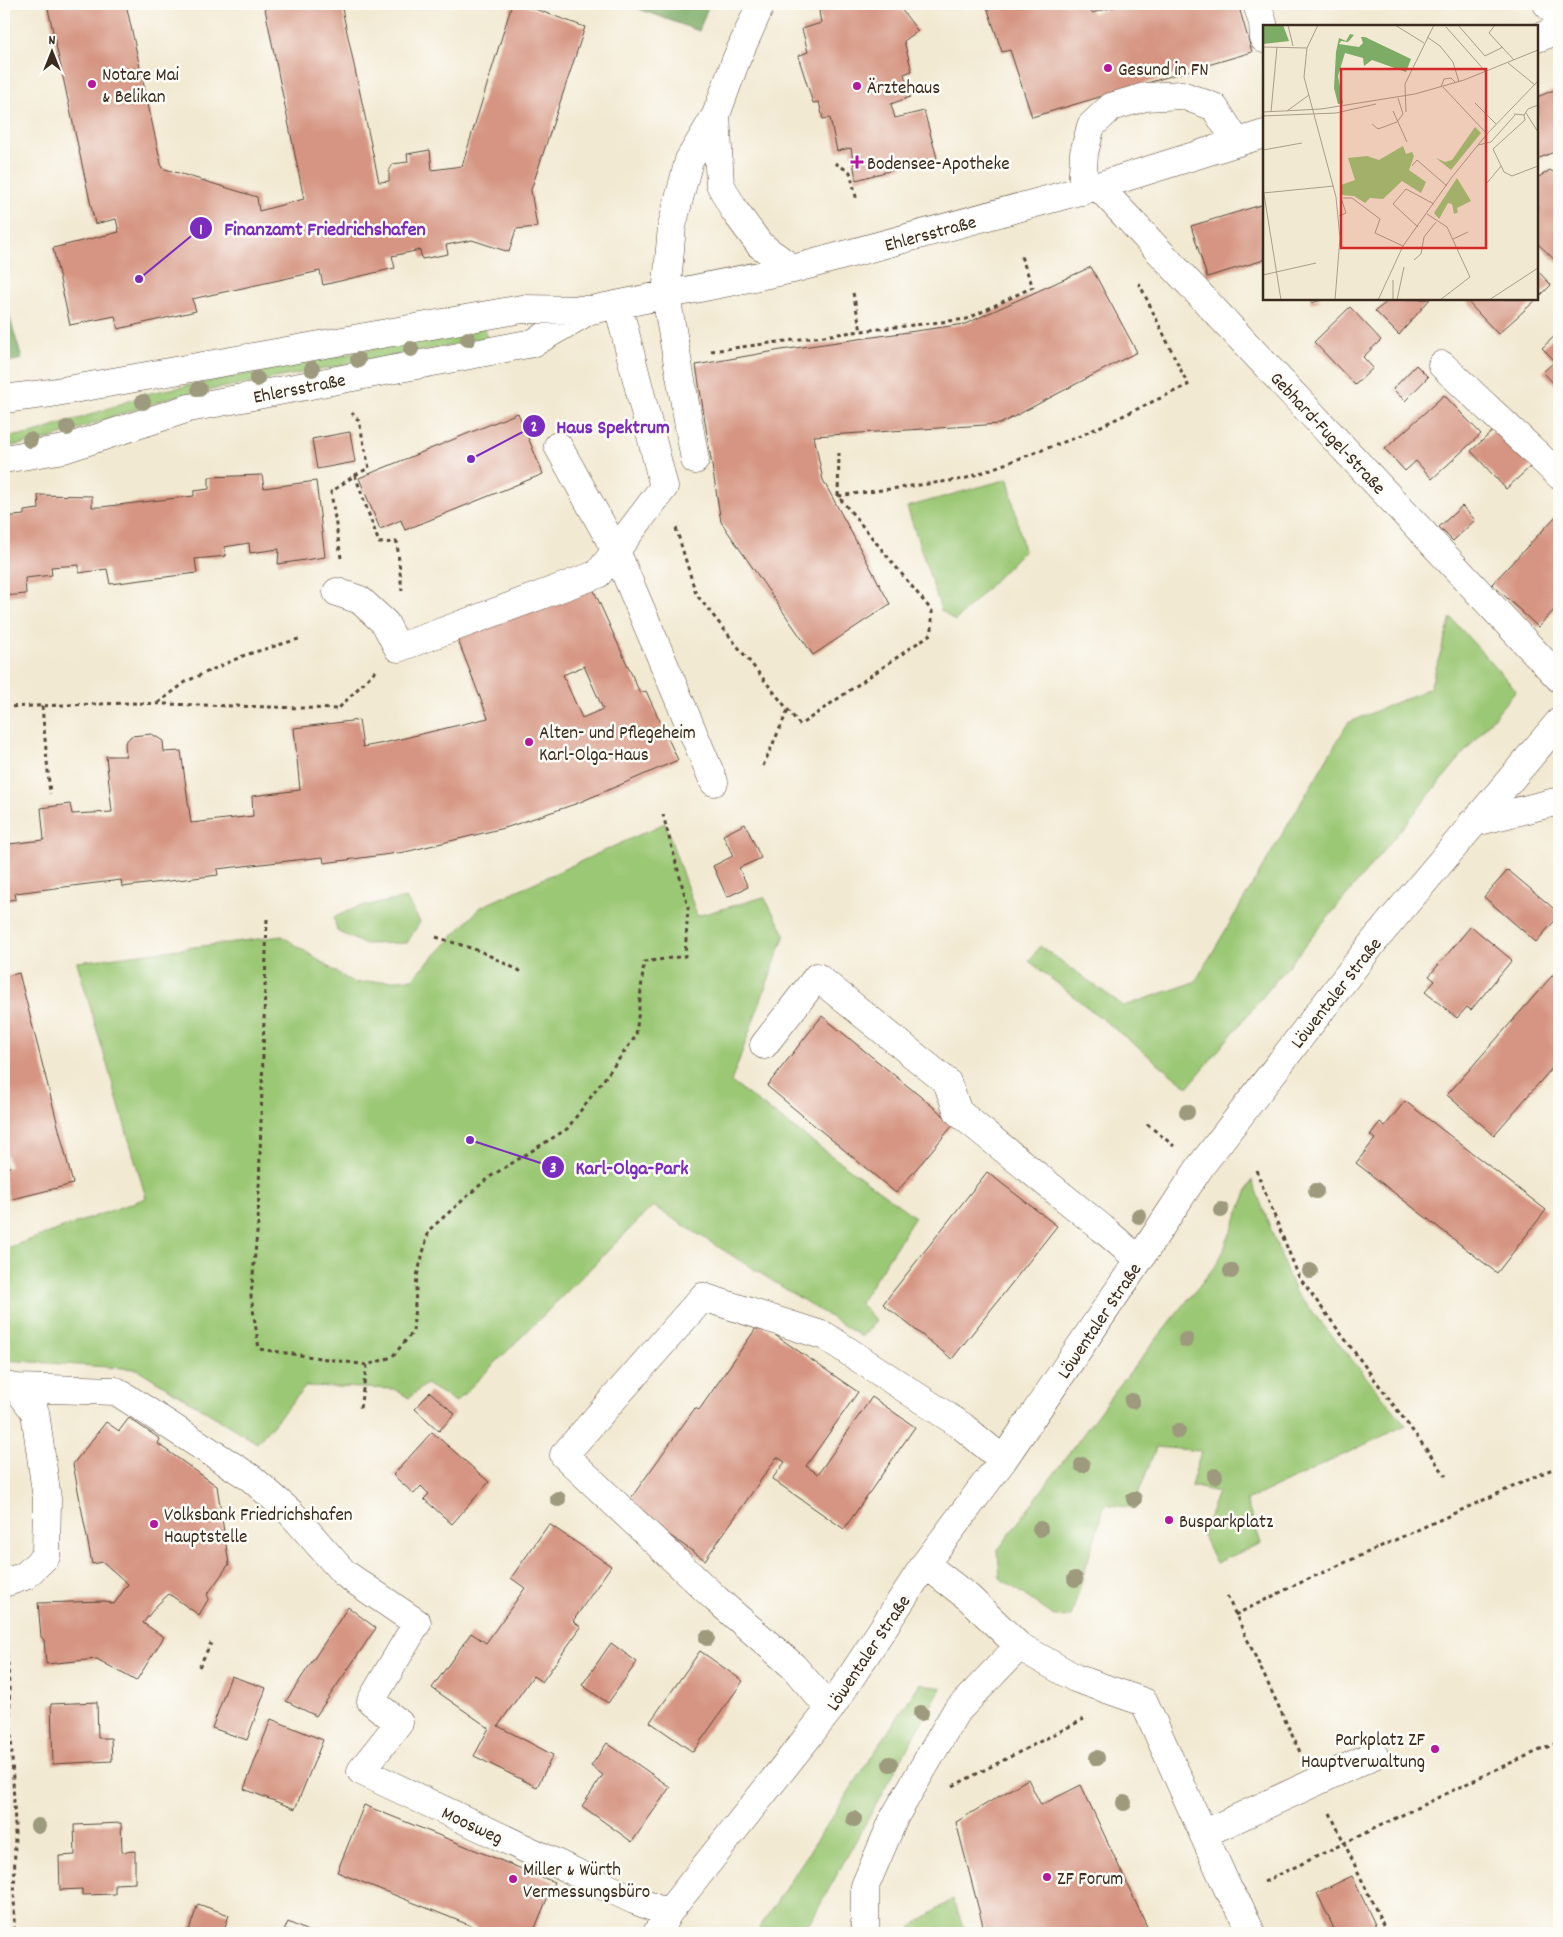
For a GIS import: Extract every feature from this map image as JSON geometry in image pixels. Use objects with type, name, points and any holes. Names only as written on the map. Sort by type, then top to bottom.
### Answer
[{"type":"street","points":[[695,460],[666,296],[672,226],[689,160],[716,115],[736,60],[761,4]]},
{"type":"street","points":[[1257,4],[1263,25]]},
{"type":"street","points":[[1547,4],[1559,17]]},
{"type":"street","points":[[1538,38],[1559,30]]},
{"type":"street","points":[[1090,188],[1084,153],[1091,126],[1111,107],[1145,97],[1182,95],[1214,107],[1237,142]]},
{"type":"street","points":[[716,115],[720,184],[734,210],[760,245],[794,270]]},
{"type":"street","name":"Ehlersstraße","points":[[4,400],[522,308],[590,310],[794,270],[1090,188],[1263,134]]},
{"type":"street","name":"Gebhard-Fugel-Straße","points":[[1090,188],[1559,678]]},
{"type":"street","points":[[337,592],[360,600],[385,623],[398,648],[598,574],[664,487],[618,305]]},
{"type":"street","name":"Ehlersstraße","points":[[4,459],[64,449],[189,408],[533,343],[590,310]]},
{"type":"street","points":[[1442,365],[1559,475]]},
{"type":"street","points":[[558,446],[616,551],[714,782]]},
{"type":"street","name":"Löwentaler Straße","points":[[663,1923],[830,1709],[925,1564],[1003,1460],[1140,1260],[1200,1167],[1375,940],[1559,722]]},
{"type":"street","points":[[1472,823],[1559,801]]},
{"type":"street","points":[[764,1045],[817,977],[947,1082],[958,1112],[1140,1260]]},
{"type":"street","points":[[830,1709],[793,1666],[716,1599],[564,1454],[703,1297],[825,1336],[962,1426],[1003,1460]]},
{"type":"street","points":[[4,1583],[25,1576],[46,1556],[47,1499],[35,1412],[10,1387]]},
{"type":"street","name":"Moosweg","points":[[10,1387],[116,1391],[251,1478],[292,1513],[344,1573],[417,1623],[371,1701],[399,1723],[373,1753],[361,1771],[634,1900],[663,1923]]},
{"type":"street","points":[[925,1564],[969,1598],[1019,1646],[1075,1678],[1144,1702],[1203,1834],[1251,1933]]},
{"type":"street","points":[[865,1933],[864,1886],[895,1816],[955,1713],[1019,1646]]},
{"type":"street","points":[[1203,1834],[1374,1755]]},
{"type":"path","points":[[835,163],[850,172],[857,201]]},
{"type":"path","points":[[703,347],[710,352],[860,331],[967,319],[1033,287],[1020,254]]},
{"type":"path","points":[[838,496],[964,479],[1080,436],[1188,385],[1134,274]]},
{"type":"path","points":[[853,293],[860,331]]},
{"type":"path","points":[[342,563],[331,492],[355,475],[369,468],[358,421],[347,406]]},
{"type":"path","points":[[664,487],[696,594],[800,725],[932,633],[932,611],[838,496],[839,453]]},
{"type":"path","points":[[355,475],[379,543],[396,542],[403,596],[396,590]]},
{"type":"path","points":[[157,704],[187,681],[245,655],[302,638]]},
{"type":"path","points":[[4,707],[157,704],[338,709],[398,648]]},
{"type":"path","points":[[42,706],[50,794]]},
{"type":"path","points":[[763,766],[788,710]]},
{"type":"path","points":[[267,919],[258,1222],[251,1296],[259,1349],[368,1364],[392,1357],[413,1332],[417,1276],[429,1230],[488,1178],[567,1129],[636,1036],[644,962],[685,956],[688,907],[663,815]]},
{"type":"path","points":[[436,937],[480,951],[522,972]]},
{"type":"path","points":[[1256,1170],[1299,1277],[1446,1476]]},
{"type":"path","points":[[360,1408],[368,1364]]},
{"type":"path","points":[[1235,1615],[1293,1586],[1559,1466]]},
{"type":"path","points":[[4,1631],[8,1665],[15,1826],[14,1933]]},
{"type":"path","points":[[199,1667],[211,1643]]},
{"type":"path","points":[[947,1789],[1128,1697]]},
{"type":"path","points":[[1233,1896],[1413,1809],[1559,1742]]},
{"type":"green space","points":[[626,4],[709,4],[699,31]]},
{"type":"green space","points":[[4,298],[22,359],[4,363]]},
{"type":"green space","points":[[485,327],[487,339],[172,397],[46,440],[4,447],[4,437],[31,434],[150,393]]},
{"type":"green space","points":[[1008,479],[1024,551],[955,621],[941,610],[907,507]]},
{"type":"green space","points":[[1451,618],[1516,690],[1188,1087],[1029,961],[1040,946],[1124,1006],[1195,982],[1348,723],[1430,688]]},
{"type":"green space","points":[[665,823],[697,916],[764,897],[785,934],[731,1082],[915,1217],[860,1303],[876,1321],[862,1337],[653,1206],[456,1402],[426,1384],[409,1398],[394,1389],[306,1386],[257,1443],[137,1369],[4,1360],[4,1249],[146,1198],[77,962],[282,936],[353,983],[412,979],[481,907]]},
{"type":"green space","points":[[406,898],[420,922],[407,943],[364,944],[337,931],[334,917],[358,907]]},
{"type":"green space","points":[[1252,1180],[1294,1290],[1406,1425],[1246,1501],[1261,1543],[1216,1563],[1202,1534],[1218,1492],[1191,1486],[1201,1451],[1156,1447],[1133,1508],[1105,1504],[1071,1617],[1054,1616],[1000,1578],[998,1550],[1114,1392],[1219,1261]]},
{"type":"green space","points":[[920,1683],[941,1688],[811,1921],[793,1933],[756,1933]]},
{"type":"green space","points":[[953,1899],[964,1929],[956,1933],[912,1933],[912,1926]]},
{"type":"building","points":[[47,4],[126,4],[162,168],[257,197],[259,211],[304,199],[264,4],[341,4],[379,182],[389,181],[389,171],[393,164],[408,162],[407,154],[430,150],[432,170],[462,166],[512,4],[521,4],[585,27],[531,190],[537,227],[516,229],[509,252],[472,240],[446,245],[448,254],[422,259],[420,250],[392,256],[395,268],[323,285],[320,271],[192,299],[196,311],[118,329],[115,316],[70,325],[53,248],[119,232],[116,219],[95,224]]},
{"type":"building","name":"Ärztehaus","points":[[836,4],[897,4],[918,31],[904,41],[912,71],[904,74],[910,97],[891,104],[895,118],[924,111],[937,158],[907,164],[907,166],[856,180],[851,148],[837,151],[830,118],[823,119],[819,102],[813,103],[798,56],[808,52],[802,29],[821,23],[819,11],[836,6]]},
{"type":"building","name":"Gesund in FN","points":[[986,4],[1089,4],[1092,13],[1125,4],[1238,4],[1252,52],[1032,117],[1010,50],[1002,52]]},
{"type":"building","points":[[1559,88],[1559,150],[1538,159],[1538,97]]},
{"type":"building","points":[[1550,170],[1556,174],[1559,171],[1559,264],[1538,244],[1538,177]]},
{"type":"building","points":[[1261,205],[1263,213],[1263,260],[1207,277],[1191,226]]},
{"type":"building","points":[[1091,267],[1137,352],[1000,424],[814,436],[823,480],[890,604],[813,655],[721,522],[696,365],[781,350],[965,324]]},
{"type":"building","points":[[1538,271],[1551,285],[1538,298]]},
{"type":"building","points":[[1310,300],[1322,300],[1311,303]]},
{"type":"building","points":[[1390,300],[1429,300],[1399,335],[1375,311]]},
{"type":"building","points":[[1466,300],[1536,300],[1498,334]]},
{"type":"building","points":[[1350,307],[1381,340],[1363,357],[1373,368],[1355,385],[1314,342]]},
{"type":"building","points":[[1559,332],[1559,389],[1543,372],[1555,361],[1542,348]]},
{"type":"building","points":[[1416,365],[1428,377],[1405,401],[1393,389]]},
{"type":"building","points":[[1444,395],[1481,434],[1432,479],[1416,461],[1405,471],[1385,449]]},
{"type":"building","points":[[518,413],[543,474],[405,530],[401,520],[380,529],[359,478]]},
{"type":"building","points":[[1495,429],[1531,466],[1506,489],[1471,451]]},
{"type":"building","points":[[350,432],[355,462],[317,469],[312,439]]},
{"type":"building","points":[[262,475],[264,488],[316,481],[325,557],[278,564],[279,549],[250,553],[249,543],[224,547],[226,556],[195,559],[197,573],[110,584],[107,569],[79,573],[79,565],[51,567],[52,575],[25,578],[26,594],[4,596],[4,517],[24,515],[24,511],[39,509],[38,495],[92,496],[92,507],[101,507],[194,496],[194,491],[209,489],[209,477]]},
{"type":"building","points":[[1462,506],[1475,520],[1453,541],[1439,527]]},
{"type":"building","points":[[1559,513],[1559,605],[1538,627],[1492,584]]},
{"type":"building","name":"Alten- und Pflegeheim Karl-Olga-Haus","points":[[591,584],[640,693],[646,691],[678,760],[578,803],[508,827],[405,852],[324,863],[323,857],[217,869],[218,875],[122,887],[121,880],[15,893],[16,899],[4,901],[4,801],[9,844],[44,840],[41,808],[70,804],[72,814],[112,812],[106,756],[126,756],[125,743],[131,736],[152,734],[163,741],[164,752],[181,751],[191,823],[253,816],[252,796],[300,790],[294,728],[359,720],[363,747],[488,718],[456,635]],"holes":[[[584,666],[603,709],[582,718],[563,675]]]},
{"type":"building","points":[[745,824],[761,858],[739,868],[748,887],[727,897],[713,866],[733,856],[723,835]]},
{"type":"building","points":[[1508,870],[1559,913],[1559,916],[1536,942],[1484,897]]},
{"type":"building","points":[[1471,926],[1512,960],[1471,1010],[1467,1007],[1457,1018],[1425,992],[1435,981],[1429,976]]},
{"type":"building","points":[[1559,968],[1559,1060],[1494,1135],[1447,1095]]},
{"type":"building","points":[[19,973],[73,1184],[9,1200],[4,1179],[4,1169],[10,1167],[4,1147],[4,977]]},
{"type":"building","points":[[822,1016],[954,1124],[896,1193],[767,1086]]},
{"type":"building","points":[[1405,1101],[1546,1210],[1497,1273],[1356,1163],[1375,1139],[1370,1135],[1380,1122],[1385,1126]]},
{"type":"building","points":[[987,1172],[1057,1226],[952,1359],[883,1304]]},
{"type":"building","points":[[759,1324],[858,1392],[806,1466],[818,1474],[872,1397],[915,1427],[844,1529],[772,1479],[785,1462],[777,1457],[705,1560],[626,1505],[695,1408],[699,1410]]},
{"type":"building","points":[[430,1392],[455,1414],[439,1431],[415,1409]]},
{"type":"building","name":"Volksbank Friedrichshafen Hauptstelle","points":[[129,1418],[160,1439],[158,1444],[217,1486],[229,1564],[207,1595],[209,1598],[199,1615],[169,1594],[157,1605],[143,1623],[164,1637],[136,1681],[97,1659],[46,1664],[38,1603],[105,1601],[114,1604],[128,1584],[103,1562],[92,1564],[73,1464],[106,1422],[119,1431]]},
{"type":"building","points":[[432,1432],[489,1482],[452,1524],[424,1499],[429,1494],[421,1486],[414,1494],[393,1475]]},
{"type":"building","points":[[549,1524],[611,1566],[573,1621],[581,1627],[542,1682],[533,1676],[498,1726],[553,1755],[537,1787],[474,1756],[489,1728],[432,1688],[471,1633],[486,1643],[525,1588],[511,1578]]},
{"type":"building","points":[[348,1607],[376,1628],[316,1716],[286,1701]]},
{"type":"building","points":[[611,1643],[637,1662],[608,1703],[582,1685]]},
{"type":"building","points":[[700,1651],[743,1681],[693,1752],[650,1722]]},
{"type":"building","points":[[231,1676],[266,1688],[247,1740],[212,1728]]},
{"type":"building","points":[[97,1702],[98,1738],[111,1738],[112,1761],[53,1764],[51,1704]]},
{"type":"building","points":[[271,1719],[323,1740],[295,1809],[244,1789]]},
{"type":"building","points":[[607,1743],[670,1787],[632,1842],[582,1806],[603,1775],[591,1766]]},
{"type":"building","name":"ZF Forum","points":[[1028,1779],[1041,1805],[1081,1785],[1150,1933],[985,1933],[956,1822]]},
{"type":"building","points":[[364,1805],[554,1882],[533,1933],[489,1933],[337,1872]]},
{"type":"building","points":[[121,1823],[122,1852],[135,1851],[135,1883],[115,1884],[115,1894],[82,1895],[82,1889],[60,1890],[59,1856],[75,1855],[74,1825]]},
{"type":"building","points":[[1352,1876],[1379,1933],[1336,1933],[1317,1893]]},
{"type":"building","points":[[198,1904],[229,1915],[223,1933],[188,1933]]},
{"type":"building","points":[[288,1922],[312,1933],[283,1933]]},
{"type":"place","name":"Gesund in FN","points":[[1108,68]]},
{"type":"place","name":"Notare Mai & Belikan","points":[[92,84]]},
{"type":"place","name":"Ärztehaus","points":[[857,86]]},
{"type":"place","name":"Bodensee-Apotheke","points":[[857,162]]},
{"type":"place","name":"Finanzamt Friedrichshafen","points":[[139,279]]},
{"type":"place","name":"Haus Spektrum","points":[[471,459]]},
{"type":"place","name":"Alten- und Pflegeheim Karl-Olga-Haus","points":[[529,742]]},
{"type":"place","name":"Karl-Olga-Park","points":[[470,1140]]},
{"type":"place","name":"Busparkplatz","points":[[1169,1520]]},
{"type":"place","name":"Volksbank Friedrichshafen Hauptstelle","points":[[154,1524]]},
{"type":"place","name":"Parkplatz ZF Hauptverwaltung","points":[[1435,1749]]},
{"type":"place","name":"ZF Forum","points":[[1047,1877]]},
{"type":"place","name":"Miller & Würth Vermessungsbüro","points":[[513,1879]]}]
